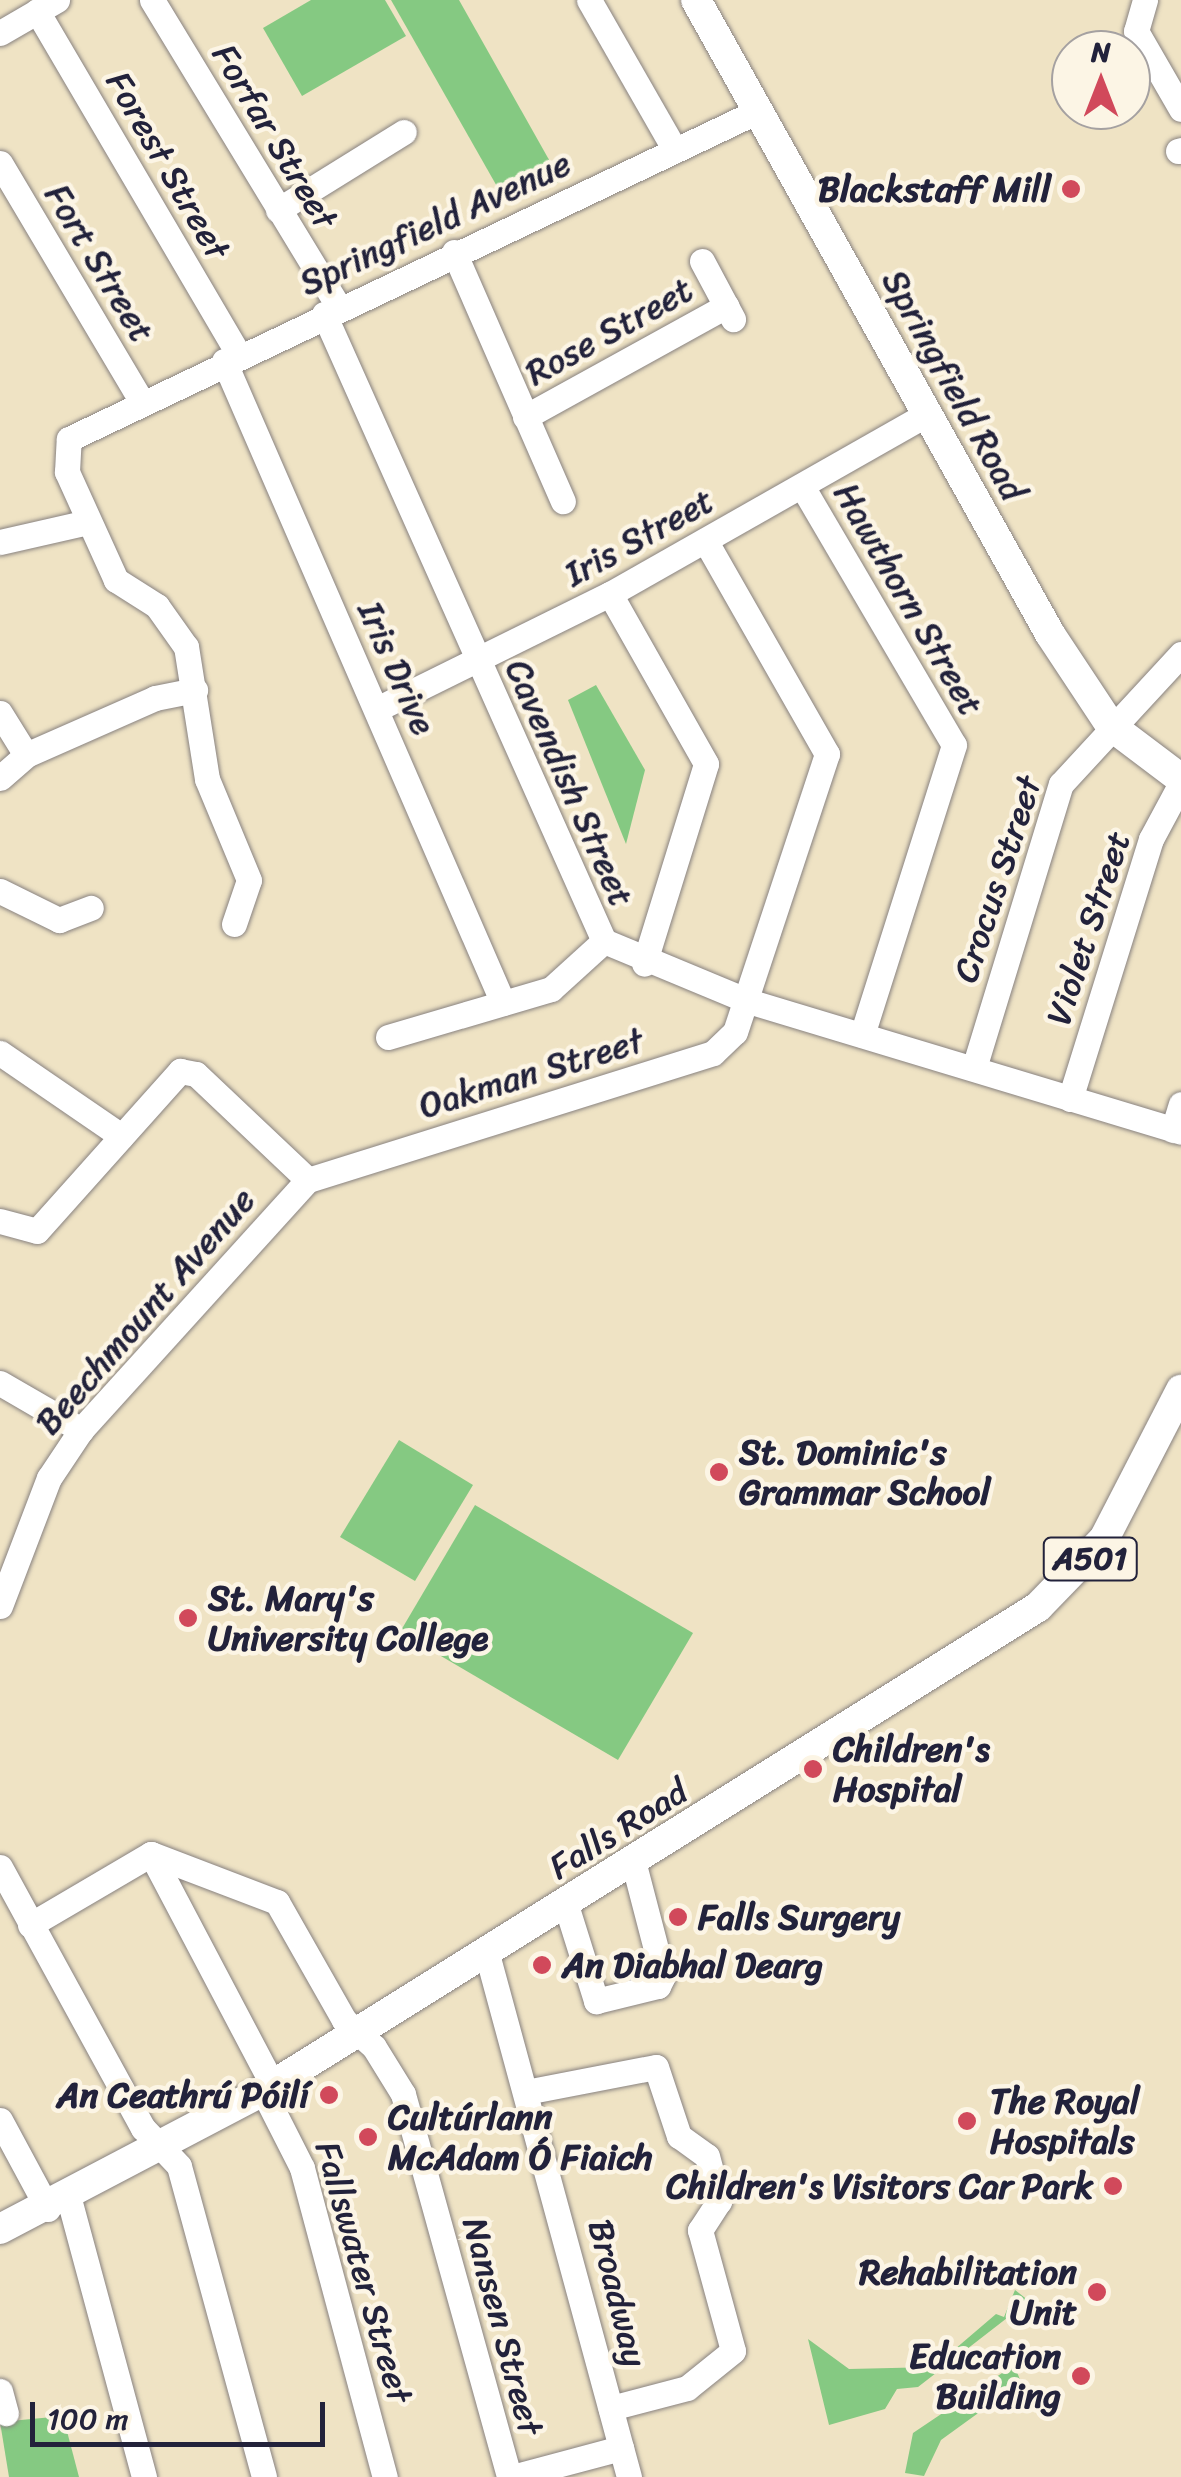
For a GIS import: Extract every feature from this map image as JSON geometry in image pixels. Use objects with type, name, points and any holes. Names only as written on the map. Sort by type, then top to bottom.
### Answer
[{"type":"main road","name":"Springfield Road","points":[[696,0],[928,413],[1111,726],[1178,773]]},
{"type":"main road","name":"Falls Road","points":[[0,2229],[163,2150],[268,2088],[634,1865],[1072,1580],[1104,1540],[1181,1390]]},
{"type":"street","name":"Forfar Street","points":[[152,0],[278,210],[332,311]]},
{"type":"street","points":[[589,0],[674,150]]},
{"type":"street","points":[[1145,0],[1136,30],[1181,109]]},
{"type":"street","points":[[0,34],[47,6]]},
{"type":"street","name":"Forest Street","points":[[47,6],[231,358]]},
{"type":"street","name":"Springfield Avenue","points":[[88,522],[66,472],[69,439],[140,399],[760,110]]},
{"type":"street","points":[[278,210],[404,132]]},
{"type":"street","name":"Fort Street","points":[[0,163],[140,399]]},
{"type":"street","name":"Rose Street","points":[[454,252],[563,501]]},
{"type":"street","name":"Rose Street","points":[[526,417],[730,312],[702,261]]},
{"type":"street","name":"Cavendish Street","points":[[332,311],[479,662],[604,941],[644,964],[748,1000],[1177,1131]]},
{"type":"street","name":"Iris Drive","points":[[231,358],[503,1004]]},
{"type":"street","name":"Iris Street","points":[[378,710],[610,594],[928,413]]},
{"type":"street","name":"Hawthorn Street","points":[[802,486],[954,744],[862,1035]]},
{"type":"street","points":[[0,542],[88,522],[116,580],[157,606],[186,646],[207,779],[248,880],[234,924]]},
{"type":"street","name":"Oakman Street","points":[[308,1180],[713,1053],[748,1000],[827,754],[706,542]]},
{"type":"street","points":[[610,594],[706,764],[644,964]]},
{"type":"street","name":"Crocus Street","points":[[974,1068],[1062,784],[1111,726],[1181,654]]},
{"type":"street","points":[[0,778],[26,755],[155,698],[195,690]]},
{"type":"street","points":[[0,713],[26,755]]},
{"type":"street","name":"Violet Street","points":[[1070,1099],[1151,839],[1178,773]]},
{"type":"street","points":[[0,891],[59,920],[90,908]]},
{"type":"street","points":[[388,1037],[551,989],[604,941]]},
{"type":"street","points":[[0,1053],[121,1136]]},
{"type":"street","points":[[0,1221],[37,1231],[180,1071],[196,1074],[308,1180]]},
{"type":"street","points":[[1177,1131],[1181,1104]]},
{"type":"street","name":"Beechmount Avenue","points":[[0,1606],[49,1478],[81,1430],[308,1180]]},
{"type":"street","points":[[0,1383],[81,1430]]},
{"type":"street","points":[[30,1925],[151,1854]]},
{"type":"street","name":"Nansen Street","points":[[151,1854],[277,1902],[344,2020],[360,2032],[403,2094],[511,2477]]},
{"type":"street","name":"Fallswater Street","points":[[151,1854],[268,2088],[302,2168],[385,2477]]},
{"type":"street","points":[[566,1904],[588,1991],[596,2000],[658,1986],[663,1976],[634,1865]]},
{"type":"street","points":[[0,1868],[163,2150],[178,2166],[264,2477]]},
{"type":"street","name":"Broadway","points":[[487,1954],[531,2092],[630,2477]]},
{"type":"street","points":[[531,2092],[656,2067],[678,2136],[707,2156],[719,2200],[700,2230],[733,2351],[687,2388],[610,2408]]},
{"type":"street","points":[[0,2120],[58,2204],[144,2477]]},
{"type":"street","points":[[511,2477],[622,2448]]},
{"type":"green space","points":[[311,0],[385,0],[406,36],[302,96],[263,28]]},
{"type":"green space","points":[[391,0],[459,0],[561,181],[507,204]]},
{"type":"green space","points":[[596,685],[645,770],[626,844],[568,700]]},
{"type":"green space","points":[[399,1440],[473,1485],[415,1581],[340,1537]]},
{"type":"green space","points":[[475,1505],[693,1633],[618,1760],[400,1632]]},
{"type":"green space","points":[[1015,2290],[1029,2301],[918,2387],[897,2389],[885,2409],[829,2425],[808,2339],[849,2369],[934,2367],[996,2314],[1004,2317]]},
{"type":"green space","points":[[1014,2365],[1021,2382],[941,2440],[924,2476],[905,2473],[913,2433]]},
{"type":"green space","points":[[63,2416],[79,2477],[9,2477],[0,2422]]},
{"type":"place","name":"Blackstaff Mill","points":[[1071,189]]},
{"type":"place","name":"St. Dominic's Grammar School","points":[[719,1472]]},
{"type":"place","name":"St. Mary's University College","points":[[188,1618]]},
{"type":"place","name":"Children's Hospital","points":[[813,1769]]},
{"type":"place","name":"Falls Surgery","points":[[678,1917]]},
{"type":"place","name":"An Diabhal Dearg","points":[[542,1965]]},
{"type":"place","name":"An Ceathrú Póilí","points":[[329,2095]]},
{"type":"place","name":"The Royal Hospitals","points":[[967,2121]]},
{"type":"place","name":"Cultúrlann McAdam Ó Fiaich","points":[[368,2137]]},
{"type":"place","name":"Children's Visitors Car Park","points":[[1113,2186]]},
{"type":"place","name":"Rehabilitation Unit","points":[[1097,2292]]},
{"type":"place","name":"Education Building","points":[[1081,2376]]}]
